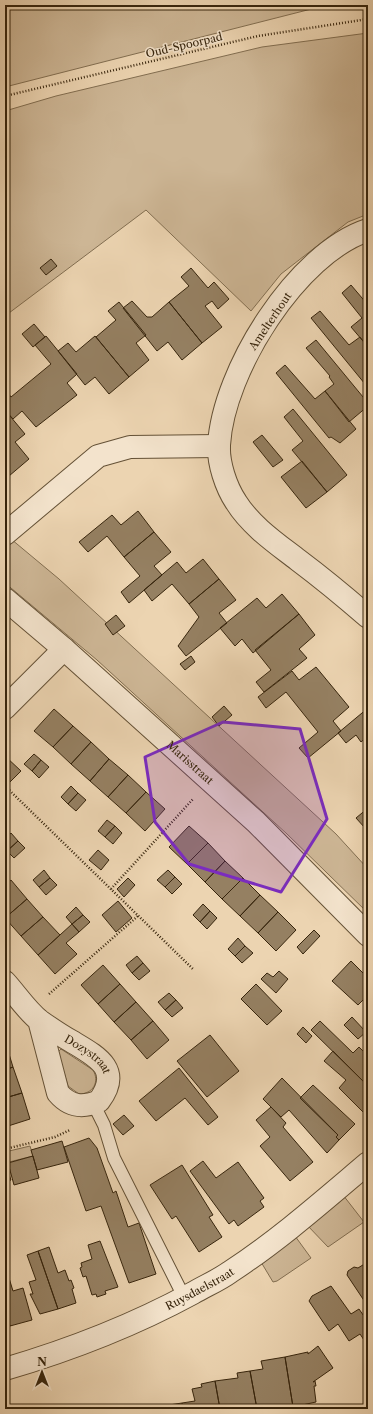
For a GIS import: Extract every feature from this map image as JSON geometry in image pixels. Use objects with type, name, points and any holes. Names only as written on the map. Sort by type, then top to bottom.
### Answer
[{"type":"street","name":"Amelterhout","points":[[368,230],[358,233],[320,258],[288,292],[271,315],[254,340],[229,395],[219,446],[226,484],[235,502],[244,514],[271,539],[337,590],[368,617]]},
{"type":"street","points":[[5,534],[98,456],[130,448],[219,446]]},
{"type":"street","name":"Marisstraat","points":[[5,599],[64,648],[256,822],[368,935]]},
{"type":"street","points":[[5,708],[64,648]]},
{"type":"street","name":"Dozystraat","points":[[5,982],[39,1020],[96,1055],[105,1064],[109,1076],[108,1085],[99,1100],[88,1105],[75,1105],[65,1100],[58,1093],[39,1020]]},
{"type":"street","name":"Ruysdaelstraat","points":[[5,1369],[44,1358],[150,1314],[230,1273],[296,1224],[368,1163]]},
{"type":"lane","points":[[88,1105],[104,1125],[114,1158],[184,1297]]},
{"type":"path","name":"Oud-Spoorpad","points":[[5,96],[258,36],[368,19]]},
{"type":"path","points":[[111,889],[210,781]]},
{"type":"path","points":[[5,786],[194,970]]},
{"type":"path","points":[[44,999],[139,915]]},
{"type":"path","points":[[5,1149],[55,1137],[78,1127],[83,1120],[88,1105]]},
{"type":"highlighted area","points":[[223,722],[300,729],[327,819],[281,892],[189,864],[155,822],[145,757]]},
{"type":"shaded area","points":[[5,5],[327,5],[5,87]]},
{"type":"shaded area","points":[[368,33],[368,214],[348,222],[281,274],[251,311],[146,210],[5,316],[5,111],[56,96],[262,47]]},
{"type":"shaded area","points":[[5,534],[59,579],[336,834],[368,869],[368,913],[287,834],[97,660],[5,583]]},
{"type":"shaded area","points":[[61,1049],[93,1070],[96,1079],[91,1090],[79,1094],[68,1086],[58,1052]]},
{"type":"shaded area","points":[[30,1146],[33,1156],[5,1163],[5,1152]]},
{"type":"shaded area","points":[[343,1195],[364,1222],[328,1247],[307,1225]]},
{"type":"shaded area","points":[[295,1236],[311,1258],[277,1281],[273,1282],[261,1262]]},
{"type":"building","points":[[51,259],[57,266],[46,275],[40,268]]},
{"type":"building","points":[[191,268],[208,288],[214,282],[229,299],[218,309],[212,301],[205,306],[222,327],[202,343],[169,302],[189,286],[181,277]]},
{"type":"building","points":[[351,285],[368,305],[368,347],[351,327],[362,318],[342,293]]},
{"type":"building","points":[[132,301],[147,317],[152,317],[169,302],[202,343],[182,360],[168,342],[157,351],[123,308]]},
{"type":"building","points":[[119,302],[146,335],[136,343],[149,360],[129,377],[96,337],[116,320],[108,311]]},
{"type":"building","points":[[320,311],[349,345],[360,337],[368,347],[368,381],[365,384],[311,318]]},
{"type":"building","points":[[34,324],[45,337],[33,347],[22,334]]},
{"type":"building","points":[[46,336],[77,374],[67,383],[77,395],[36,427],[22,411],[13,419],[5,410],[5,389],[11,397],[51,364],[35,345]]},
{"type":"building","points":[[95,336],[129,377],[109,394],[95,377],[85,385],[58,351],[68,343],[76,352]]},
{"type":"building","points":[[316,340],[368,403],[368,406],[349,422],[325,391],[334,384],[329,377],[330,376],[306,348]]},
{"type":"building","points":[[285,365],[315,399],[325,391],[356,429],[340,443],[331,437],[329,438],[276,373]]},
{"type":"building","points":[[293,409],[347,475],[327,492],[292,450],[303,441],[284,417]]},
{"type":"building","points":[[5,410],[25,434],[15,442],[29,459],[9,476],[5,471]]},
{"type":"building","points":[[262,435],[283,460],[273,467],[253,442]]},
{"type":"building","points":[[302,461],[327,492],[306,508],[281,477]]},
{"type":"building","points":[[138,511],[154,532],[124,557],[107,536],[88,552],[79,542],[112,515],[121,525]]},
{"type":"building","points":[[154,532],[171,552],[154,566],[162,575],[129,603],[121,592],[140,576],[124,557]]},
{"type":"building","points":[[203,559],[219,579],[189,604],[172,584],[152,601],[144,590],[177,562],[186,573]]},
{"type":"building","points":[[219,579],[236,600],[219,613],[227,623],[186,656],[178,646],[199,617],[189,604]]},
{"type":"building","points":[[282,594],[299,614],[253,653],[242,639],[235,646],[220,628],[257,598],[266,608]]},
{"type":"building","points":[[299,614],[315,635],[299,649],[307,658],[264,692],[256,682],[271,670],[255,650]]},
{"type":"building","points":[[116,615],[125,626],[113,635],[105,624]]},
{"type":"building","points":[[191,656],[195,662],[185,670],[180,664]]},
{"type":"building","points":[[316,667],[349,707],[333,721],[341,731],[308,758],[299,748],[318,732],[286,692],[266,708],[258,697],[292,671],[299,680]]},
{"type":"building","points":[[224,706],[232,715],[219,726],[212,717]]},
{"type":"building","points":[[368,708],[368,736],[361,742],[356,735],[346,743],[338,733]]},
{"type":"building","points":[[54,709],[73,726],[53,747],[34,731]]},
{"type":"building","points":[[73,726],[91,742],[71,764],[53,747]]},
{"type":"building","points":[[91,742],[109,759],[90,781],[71,764]]},
{"type":"building","points":[[34,754],[41,760],[32,771],[24,764]]},
{"type":"building","points":[[5,756],[21,771],[9,783],[5,779]]},
{"type":"building","points":[[109,759],[128,775],[108,797],[90,781]]},
{"type":"building","points":[[41,760],[49,767],[39,778],[32,771]]},
{"type":"building","points":[[128,775],[146,792],[126,813],[108,797]]},
{"type":"building","points":[[71,786],[78,793],[68,804],[61,797]]},
{"type":"building","points":[[146,792],[165,809],[145,831],[126,813]]},
{"type":"building","points":[[78,793],[86,800],[76,811],[68,804]]},
{"type":"building","points":[[368,808],[368,826],[365,828],[356,818]]},
{"type":"building","points":[[107,820],[115,826],[105,837],[98,831]]},
{"type":"building","points":[[115,826],[122,833],[113,844],[105,837]]},
{"type":"building","points":[[189,826],[208,843],[187,864],[169,847]]},
{"type":"building","points":[[11,833],[18,841],[7,851],[5,848],[5,839]]},
{"type":"building","points":[[18,841],[25,848],[14,858],[7,851]]},
{"type":"building","points":[[208,843],[225,861],[205,882],[187,864]]},
{"type":"building","points":[[98,850],[109,860],[101,870],[89,860]]},
{"type":"building","points":[[225,861],[243,878],[222,899],[205,882]]},
{"type":"building","points":[[44,870],[50,878],[39,887],[33,880]]},
{"type":"building","points":[[168,870],[175,877],[165,887],[157,880]]},
{"type":"building","points":[[175,877],[182,884],[172,894],[165,887]]},
{"type":"building","points":[[50,878],[57,885],[46,895],[39,887]]},
{"type":"building","points":[[128,878],[135,885],[124,897],[117,889]]},
{"type":"building","points":[[243,878],[260,895],[240,916],[222,899]]},
{"type":"building","points":[[11,880],[27,899],[5,918],[5,885]]},
{"type":"building","points":[[260,895],[278,912],[258,933],[240,916]]},
{"type":"building","points":[[27,899],[43,917],[21,936],[5,918]]},
{"type":"building","points":[[118,901],[132,918],[116,932],[102,915]]},
{"type":"building","points":[[203,904],[210,911],[200,922],[193,915]]},
{"type":"building","points":[[76,907],[83,915],[72,924],[66,917]]},
{"type":"building","points":[[210,911],[217,918],[207,929],[200,922]]},
{"type":"building","points":[[278,912],[296,930],[276,951],[258,933]]},
{"type":"building","points":[[83,915],[90,922],[79,932],[72,924]]},
{"type":"building","points":[[43,917],[60,935],[38,955],[21,936]]},
{"type":"building","points":[[72,924],[79,932],[66,943],[77,954],[55,974],[38,955]]},
{"type":"building","points":[[314,930],[320,936],[303,954],[297,947]]},
{"type":"building","points":[[238,938],[245,946],[235,956],[228,949]]},
{"type":"building","points":[[245,946],[253,953],[242,963],[235,956]]},
{"type":"building","points":[[137,956],[143,963],[132,973],[126,965]]},
{"type":"building","points":[[351,961],[368,978],[368,995],[358,1005],[332,981]]},
{"type":"building","points":[[143,963],[150,971],[139,980],[132,973]]},
{"type":"building","points":[[103,965],[120,984],[98,1004],[81,985]]},
{"type":"building","points":[[279,971],[288,979],[276,993],[261,979],[267,973],[273,977]]},
{"type":"building","points":[[120,984],[136,1002],[114,1022],[98,1004]]},
{"type":"building","points":[[256,984],[282,1011],[267,1025],[241,999]]},
{"type":"building","points":[[169,993],[176,1000],[165,1010],[158,1002]]},
{"type":"building","points":[[176,1000],[183,1008],[172,1017],[165,1010]]},
{"type":"building","points":[[136,1002],[153,1021],[131,1040],[114,1022]]},
{"type":"building","points":[[352,1017],[366,1032],[358,1039],[344,1025]]},
{"type":"building","points":[[153,1021],[169,1040],[147,1059],[131,1040]]},
{"type":"building","points":[[320,1021],[353,1053],[359,1047],[368,1056],[368,1086],[311,1030]]},
{"type":"building","points":[[303,1027],[312,1036],[306,1043],[297,1034]]},
{"type":"building","points":[[210,1035],[239,1071],[207,1097],[177,1061]]},
{"type":"building","points":[[5,1041],[13,1067],[5,1070]]},
{"type":"building","points":[[333,1051],[368,1086],[368,1114],[366,1115],[339,1088],[346,1080],[324,1061]]},
{"type":"building","points":[[13,1067],[22,1093],[5,1098],[5,1070]]},
{"type":"building","points":[[179,1068],[218,1117],[208,1125],[185,1098],[156,1121],[139,1101]]},
{"type":"building","points":[[282,1078],[338,1135],[336,1137],[339,1140],[327,1153],[289,1110],[281,1117],[263,1099]]},
{"type":"building","points":[[313,1085],[355,1124],[339,1140],[336,1137],[338,1135],[300,1098]]},
{"type":"building","points":[[22,1093],[30,1119],[5,1127],[5,1098]]},
{"type":"building","points":[[271,1107],[286,1123],[283,1127],[313,1162],[290,1181],[260,1146],[270,1137],[256,1120]]},
{"type":"building","points":[[124,1115],[134,1126],[123,1135],[113,1124]]},
{"type":"building","points":[[89,1138],[97,1148],[113,1193],[116,1191],[128,1227],[139,1223],[156,1274],[129,1283],[101,1206],[86,1211],[64,1147]]},
{"type":"building","points":[[62,1141],[68,1162],[37,1170],[31,1150]]},
{"type":"building","points":[[33,1156],[39,1178],[14,1185],[8,1163]]},
{"type":"building","points":[[203,1161],[216,1178],[238,1162],[264,1198],[260,1201],[264,1207],[238,1226],[234,1220],[229,1224],[190,1171]]},
{"type":"building","points":[[5,1164],[11,1180],[5,1182]]},
{"type":"building","points":[[182,1165],[213,1215],[209,1217],[222,1237],[199,1252],[176,1216],[172,1219],[150,1185]]},
{"type":"building","points":[[100,1241],[118,1287],[105,1291],[106,1294],[97,1297],[96,1294],[92,1295],[86,1276],[83,1277],[80,1268],[82,1267],[81,1263],[92,1259],[88,1245]]},
{"type":"building","points":[[49,1247],[58,1273],[65,1270],[69,1281],[71,1280],[74,1288],[72,1289],[76,1303],[58,1309],[38,1251]]},
{"type":"building","points":[[38,1251],[58,1309],[40,1314],[30,1294],[33,1294],[29,1282],[36,1280],[27,1255]]},
{"type":"building","points":[[366,1263],[368,1266],[367,1305],[347,1275],[348,1271],[354,1267],[358,1268]]},
{"type":"building","points":[[5,1265],[13,1291],[23,1288],[32,1320],[10,1326],[5,1310]]},
{"type":"building","points":[[331,1286],[351,1314],[359,1309],[368,1322],[368,1346],[360,1334],[349,1341],[338,1324],[329,1331],[309,1301],[312,1296]]},
{"type":"building","points":[[5,1310],[10,1326],[5,1328]]},
{"type":"building","points":[[318,1346],[333,1368],[313,1382],[315,1381],[316,1386],[314,1386],[316,1402],[293,1407],[285,1357],[308,1352],[308,1354]]},
{"type":"building","points":[[285,1357],[293,1407],[280,1409],[257,1409],[250,1371],[263,1369],[261,1361]]},
{"type":"building","points":[[250,1371],[257,1409],[220,1409],[215,1381],[238,1378],[237,1373]]},
{"type":"building","points":[[215,1381],[220,1409],[183,1409],[182,1403],[195,1401],[192,1389],[202,1387],[201,1384]]},
{"type":"building","points":[[182,1403],[183,1409],[170,1409],[169,1405]]}]
